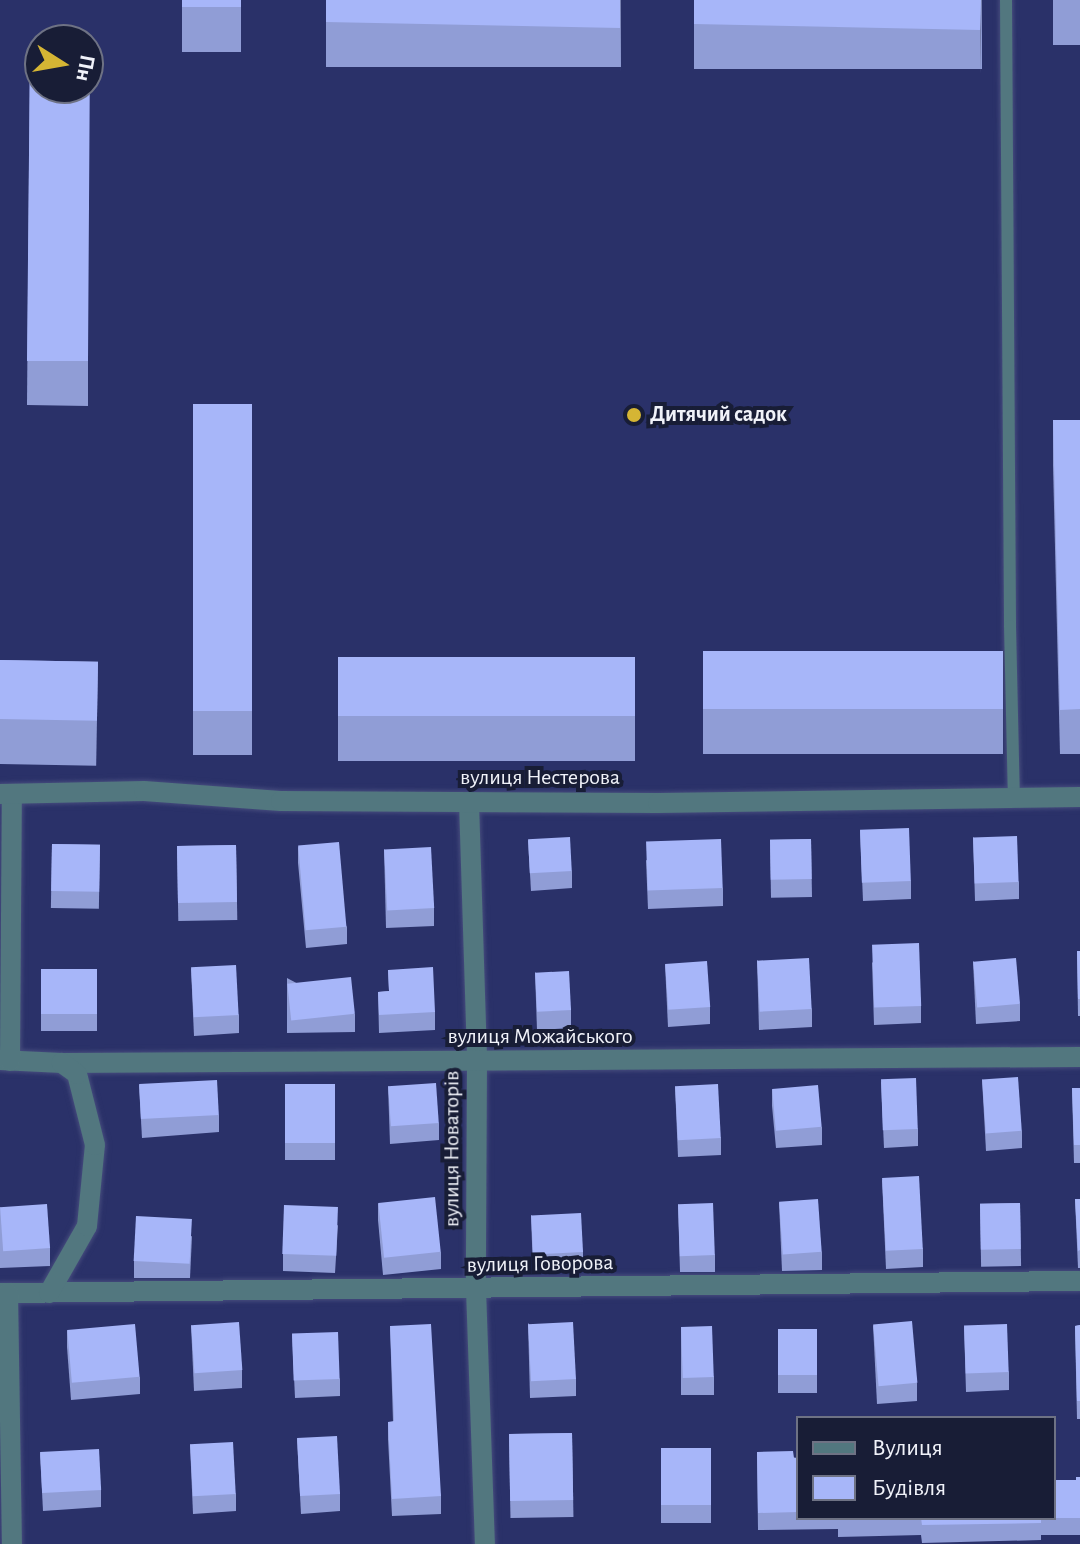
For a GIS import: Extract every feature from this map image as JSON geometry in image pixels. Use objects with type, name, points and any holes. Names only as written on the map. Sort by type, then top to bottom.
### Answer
[{"type":"street","name":"вулиця Нестерова","points":[[6,794],[144,791],[281,801],[469,802],[1080,797]]},
{"type":"street","points":[[5,1060],[6,794]]},
{"type":"street","name":"вулиця Новаторів","points":[[469,802],[477,1061],[476,1289],[485,1544]]},
{"type":"street","name":"вулиця Можайського","points":[[5,1060],[62,1063],[1080,1057]]},
{"type":"street","points":[[49,1293],[87,1226],[95,1145],[77,1074],[62,1063]]},
{"type":"street","name":"вулиця Говорова","points":[[4,1293],[1080,1281]]},
{"type":"street","points":[[4,1293],[12,1544]]},
{"type":"lane","points":[[1006,0],[1014,797]]},
{"type":"building","points":[[182,0],[241,0],[241,7],[182,7]]},
{"type":"building","points":[[326,0],[620,0],[620,28],[326,22]]},
{"type":"building","points":[[694,0],[981,0],[980,30],[694,24]]},
{"type":"building","points":[[29,104],[90,104],[88,361],[27,361]]},
{"type":"building","points":[[193,404],[252,404],[252,711],[193,711]]},
{"type":"building","points":[[1053,420],[1080,420],[1080,709],[1060,710]]},
{"type":"building","points":[[703,651],[1003,651],[1003,709],[703,709]]},
{"type":"building","points":[[338,657],[635,657],[635,716],[338,716]]},
{"type":"building","points":[[0,660],[98,662],[97,721],[0,719]]},
{"type":"building","points":[[909,828],[911,881],[862,883],[860,830]]},
{"type":"building","points":[[1017,836],[1019,882],[975,884],[973,838]]},
{"type":"building","points":[[570,837],[572,871],[530,873],[528,839]]},
{"type":"building","points":[[721,839],[723,888],[648,891],[646,842]]},
{"type":"building","points":[[811,839],[812,879],[771,880],[770,840]]},
{"type":"building","points":[[339,842],[346,927],[306,930],[298,846]]},
{"type":"building","points":[[52,844],[100,845],[99,892],[51,891]]},
{"type":"building","points":[[236,845],[237,902],[178,903],[177,846]]},
{"type":"building","points":[[431,847],[434,908],[387,910],[384,849]]},
{"type":"building","points":[[919,943],[921,1006],[874,1008],[872,945]]},
{"type":"building","points":[[1077,951],[1080,951],[1080,999],[1078,999]]},
{"type":"building","points":[[809,958],[812,1009],[760,1012],[757,961]]},
{"type":"building","points":[[1016,958],[1020,1004],[977,1008],[973,962]]},
{"type":"building","points":[[707,961],[710,1007],[668,1010],[665,964]]},
{"type":"building","points":[[236,965],[239,1015],[194,1017],[191,967]]},
{"type":"building","points":[[433,967],[435,1012],[379,1015],[378,992],[389,991],[388,970]]},
{"type":"building","points":[[41,969],[97,969],[97,1014],[41,1014]]},
{"type":"building","points":[[569,971],[571,1010],[537,1012],[535,973]]},
{"type":"building","points":[[351,977],[355,1014],[291,1020],[287,984]]},
{"type":"building","points":[[1018,1077],[1022,1131],[986,1133],[982,1080]]},
{"type":"building","points":[[916,1078],[918,1129],[883,1130],[881,1079]]},
{"type":"building","points":[[217,1080],[219,1115],[141,1119],[139,1084]]},
{"type":"building","points":[[436,1083],[439,1123],[391,1126],[388,1086]]},
{"type":"building","points":[[285,1084],[335,1084],[335,1143],[285,1143]]},
{"type":"building","points":[[718,1084],[721,1138],[678,1140],[675,1086]]},
{"type":"building","points":[[818,1085],[822,1127],[776,1131],[772,1089]]},
{"type":"building","points":[[1072,1088],[1080,1088],[1080,1145],[1074,1145]]},
{"type":"building","points":[[919,1176],[923,1249],[886,1251],[882,1178]]},
{"type":"building","points":[[435,1197],[441,1252],[384,1258],[378,1203]]},
{"type":"building","points":[[818,1199],[822,1252],[783,1255],[779,1202]]},
{"type":"building","points":[[1075,1199],[1080,1199],[1078,1251]]},
{"type":"building","points":[[713,1203],[715,1255],[680,1256],[678,1204]]},
{"type":"building","points":[[1020,1203],[1021,1249],[981,1250],[980,1204]]},
{"type":"building","points":[[47,1204],[50,1248],[3,1251],[0,1207]]},
{"type":"building","points":[[284,1205],[338,1207],[336,1256],[282,1254]]},
{"type":"building","points":[[581,1213],[583,1252],[533,1255],[531,1216]]},
{"type":"building","points":[[136,1216],[192,1219],[190,1264],[134,1261]]},
{"type":"building","points":[[912,1321],[917,1383],[879,1386],[873,1324]]},
{"type":"building","points":[[239,1322],[242,1370],[194,1373],[191,1325]]},
{"type":"building","points":[[573,1322],[576,1379],[531,1381],[528,1324]]},
{"type":"building","points":[[135,1324],[140,1377],[72,1383],[67,1330]]},
{"type":"building","points":[[431,1324],[441,1496],[392,1499],[388,1422],[394,1421],[390,1326]]},
{"type":"building","points":[[1007,1324],[1009,1372],[966,1373],[964,1326]]},
{"type":"building","points":[[1080,1325],[1080,1401],[1077,1401],[1075,1326]]},
{"type":"building","points":[[712,1326],[714,1377],[683,1378],[681,1327]]},
{"type":"building","points":[[778,1329],[817,1329],[817,1375],[778,1375]]},
{"type":"building","points":[[338,1332],[340,1379],[294,1381],[292,1334]]},
{"type":"building","points":[[572,1433],[573,1500],[510,1501],[509,1434]]},
{"type":"building","points":[[337,1436],[340,1494],[300,1496],[297,1438]]},
{"type":"building","points":[[233,1442],[236,1494],[193,1496],[190,1444]]},
{"type":"building","points":[[661,1448],[711,1448],[711,1505],[661,1505]]},
{"type":"building","points":[[99,1449],[101,1490],[42,1493],[40,1452]]},
{"type":"building","points":[[793,1451],[796,1458],[796,1512],[758,1513],[757,1452]]},
{"type":"building","points":[[1080,1477],[1080,1518],[1056,1518],[1056,1480],[1076,1480]]},
{"type":"building","points":[[921,1520],[1041,1520],[1041,1523],[922,1525]]},
{"type":"place","name":"Дитячий садок","points":[[634,415]]}]
